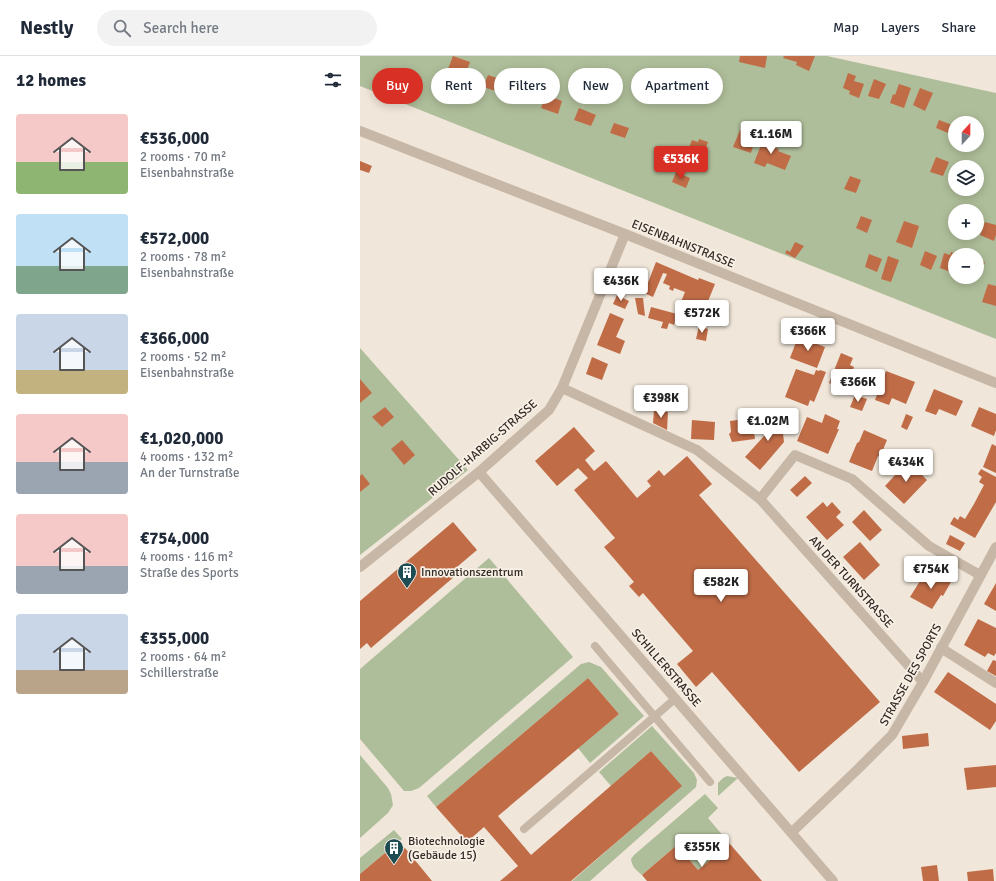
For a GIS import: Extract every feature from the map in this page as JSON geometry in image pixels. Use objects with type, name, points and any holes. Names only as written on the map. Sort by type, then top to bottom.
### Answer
[{"type":"street","name":"EISENBAHNSTRASSE","points":[[360,131],[625,234],[996,383]]},
{"type":"street","name":"RUDOLF-HARBIG-STRASSE","points":[[360,567],[479,472],[549,410],[562,388],[625,234]]},
{"type":"street","name":"AN DER TURNSTRASSE","points":[[562,388],[696,450],[760,499],[923,682]]},
{"type":"street","points":[[760,499],[795,455],[852,479],[929,546],[980,575]]},
{"type":"street","name":"SCHILLERSTRASSE","points":[[479,472],[833,881]]},
{"type":"street","name":"STRASSE DES SPORTS","points":[[792,832],[844,784],[892,735],[923,682],[996,547]]},
{"type":"street","points":[[941,648],[996,683]]},
{"type":"lane","points":[[595,646],[710,782]]},
{"type":"lane","points":[[524,829],[676,698]]},
{"type":"green space","points":[[360,56],[827,56],[996,93],[996,339],[405,104],[423,104],[423,68],[372,68],[372,91],[360,86]]},
{"type":"green space","points":[[360,348],[468,470],[360,555]]},
{"type":"green space","points":[[489,558],[573,657],[419,788],[411,791],[404,791],[360,739],[360,669]]},
{"type":"green space","points":[[589,662],[601,667],[644,716],[590,763],[578,748],[619,714],[588,678],[436,807],[427,796],[581,664]]},
{"type":"green space","points":[[652,726],[694,773],[697,780],[696,787],[590,881],[572,881],[681,786],[651,751],[611,786],[599,772]]},
{"type":"green space","points":[[360,755],[388,788],[393,805],[388,813],[360,838]]},
{"type":"green space","points":[[727,776],[738,778],[718,796],[718,783]]},
{"type":"green space","points":[[705,794],[718,808],[708,818],[730,844],[698,870],[677,845],[642,875],[636,870],[631,859],[634,855]]},
{"type":"green space","points":[[394,830],[402,839],[360,874],[360,858]]},
{"type":"building","points":[[453,56],[470,62],[468,68],[448,68]]},
{"type":"building","points":[[740,56],[767,56],[765,68],[739,62]]},
{"type":"building","points":[[784,56],[815,56],[809,71],[796,65],[797,62],[783,58]]},
{"type":"building","points":[[848,73],[856,76],[854,81],[864,84],[859,98],[849,94],[850,91],[843,88]]},
{"type":"building","points":[[488,75],[494,77],[494,90],[486,88],[486,80]]},
{"type":"building","points":[[874,79],[886,84],[879,99],[868,96]]},
{"type":"building","points":[[899,84],[911,88],[904,108],[890,103]]},
{"type":"building","points":[[920,88],[933,93],[925,111],[913,105]]},
{"type":"building","points":[[560,100],[562,101],[558,114],[541,108],[543,104],[560,104]]},
{"type":"building","points":[[579,108],[596,115],[591,126],[574,120]]},
{"type":"building","points":[[939,120],[948,123],[948,133],[936,128]]},
{"type":"building","points":[[614,123],[629,128],[625,138],[610,133]]},
{"type":"building","points":[[740,130],[756,136],[751,153],[733,147]]},
{"type":"building","points":[[764,137],[775,141],[773,147],[779,149],[778,151],[791,156],[785,170],[767,163],[765,167],[754,163]]},
{"type":"building","points":[[699,139],[708,142],[702,157],[688,150],[692,140],[698,142]]},
{"type":"building","points":[[936,157],[948,162],[943,176],[930,172]]},
{"type":"building","points":[[360,161],[372,166],[369,173],[360,170]]},
{"type":"building","points":[[676,172],[690,178],[686,188],[672,182]]},
{"type":"building","points":[[850,176],[861,180],[856,193],[844,189]]},
{"type":"building","points":[[861,216],[872,220],[867,233],[856,228]]},
{"type":"building","points":[[904,221],[919,226],[912,248],[896,242]]},
{"type":"building","points":[[985,222],[996,225],[996,235],[994,241],[984,237]]},
{"type":"building","points":[[795,242],[804,246],[795,258],[785,253],[787,250],[790,252]]},
{"type":"building","points":[[925,251],[937,256],[931,270],[920,265]]},
{"type":"building","points":[[944,253],[948,254],[948,271],[940,268]]},
{"type":"building","points":[[869,254],[882,259],[877,272],[865,267]]},
{"type":"building","points":[[888,256],[899,260],[891,282],[881,279]]},
{"type":"building","points":[[656,262],[698,280],[699,278],[715,284],[704,311],[681,302],[685,292],[674,288],[673,291],[669,289],[670,286],[663,283],[667,274],[663,273],[653,297],[644,293]]},
{"type":"building","points":[[988,284],[996,286],[996,306],[982,302]]},
{"type":"building","points":[[617,295],[629,301],[625,309],[613,304]]},
{"type":"building","points":[[635,298],[643,298],[645,316],[638,314]]},
{"type":"building","points":[[651,307],[677,314],[674,325],[669,323],[667,329],[661,328],[663,322],[648,318]]},
{"type":"building","points":[[610,313],[624,319],[616,337],[625,341],[620,354],[597,345]]},
{"type":"building","points":[[699,326],[708,329],[706,341],[696,339]]},
{"type":"building","points":[[798,337],[825,347],[817,368],[790,358]]},
{"type":"building","points":[[841,353],[853,358],[850,365],[854,367],[851,376],[859,379],[853,393],[829,383]]},
{"type":"building","points":[[592,357],[608,364],[602,380],[586,374]]},
{"type":"building","points":[[796,369],[814,375],[816,370],[826,372],[814,402],[810,400],[808,406],[785,397]]},
{"type":"building","points":[[886,371],[915,382],[906,404],[892,398],[889,405],[875,400]]},
{"type":"building","points":[[360,379],[372,393],[360,403]]},
{"type":"building","points":[[934,389],[963,401],[956,416],[939,409],[936,415],[925,411]]},
{"type":"building","points":[[855,395],[867,399],[862,411],[850,407]]},
{"type":"building","points":[[385,407],[394,417],[382,427],[372,417]]},
{"type":"building","points":[[979,407],[996,414],[996,430],[994,436],[971,426]]},
{"type":"building","points":[[654,411],[668,412],[667,430],[653,423]]},
{"type":"building","points":[[825,414],[840,421],[837,429],[839,429],[828,454],[797,441],[807,417],[822,423]]},
{"type":"building","points":[[906,414],[913,417],[907,430],[901,427]]},
{"type":"building","points":[[781,416],[784,442],[760,470],[745,457],[765,435],[762,419]]},
{"type":"building","points":[[752,418],[755,439],[732,442],[729,434],[731,432],[730,421]]},
{"type":"building","points":[[692,420],[715,422],[714,440],[691,439]]},
{"type":"building","points":[[574,427],[595,451],[585,460],[594,471],[606,461],[637,498],[651,486],[647,481],[659,470],[664,476],[687,456],[712,484],[699,495],[880,702],[799,772],[712,672],[696,687],[677,664],[693,651],[643,593],[639,597],[629,586],[634,582],[604,547],[615,538],[574,490],[588,478],[578,468],[557,486],[535,461]]},
{"type":"building","points":[[864,430],[887,440],[872,471],[849,462]]},
{"type":"building","points":[[402,440],[415,455],[404,465],[391,449]]},
{"type":"building","points":[[992,444],[996,446],[996,473],[983,467]]},
{"type":"building","points":[[908,461],[927,480],[904,504],[885,486]]},
{"type":"building","points":[[981,469],[996,477],[996,502],[975,538],[950,524],[954,517],[958,520],[960,516],[965,519],[974,504],[984,485],[979,482],[982,477],[978,474]]},
{"type":"building","points":[[362,474],[370,484],[360,492],[360,476]]},
{"type":"building","points":[[805,476],[812,483],[797,497],[790,490]]},
{"type":"building","points":[[823,502],[827,507],[832,502],[841,512],[836,517],[844,525],[827,540],[806,517]]},
{"type":"building","points":[[864,510],[882,530],[870,541],[852,522]]},
{"type":"building","name":"Innovationszentrum","points":[[453,522],[477,550],[451,572],[455,576],[371,648],[367,643],[360,649],[360,601]]},
{"type":"building","points":[[950,535],[965,543],[960,551],[946,544]]},
{"type":"building","points":[[860,542],[880,565],[864,580],[843,557]]},
{"type":"building","points":[[930,570],[951,582],[943,596],[941,595],[932,609],[910,597],[920,581],[923,582]]},
{"type":"building","points":[[996,583],[996,611],[984,604]]},
{"type":"building","points":[[978,619],[996,628],[996,653],[994,656],[988,653],[985,657],[964,645]]},
{"type":"building","points":[[993,660],[996,661],[996,676],[987,671]]},
{"type":"building","points":[[948,672],[996,704],[996,721],[990,730],[934,692]]},
{"type":"building","points":[[588,678],[619,714],[498,816],[531,855],[651,751],[682,786],[571,881],[500,881],[518,866],[484,827],[467,842],[436,807]]},
{"type":"building","points":[[928,733],[929,746],[903,749],[902,736]]},
{"type":"building","points":[[996,765],[996,787],[967,790],[964,768]]},
{"type":"building","name":"Biotechnologie (Gebäude 15)","points":[[397,843],[402,850],[405,848],[432,881],[360,881],[360,874]]},
{"type":"building","points":[[730,844],[762,881],[647,881],[642,875],[677,845],[698,870]]},
{"type":"building","points":[[937,865],[939,881],[923,881],[921,867]]},
{"type":"building","points":[[993,869],[994,881],[968,881],[967,872]]},
{"type":"place","name":"Innovationszentrum","points":[[407,589]]},
{"type":"place","name":"Biotechnologie (Gebäude 15)","points":[[394,865]]}]
